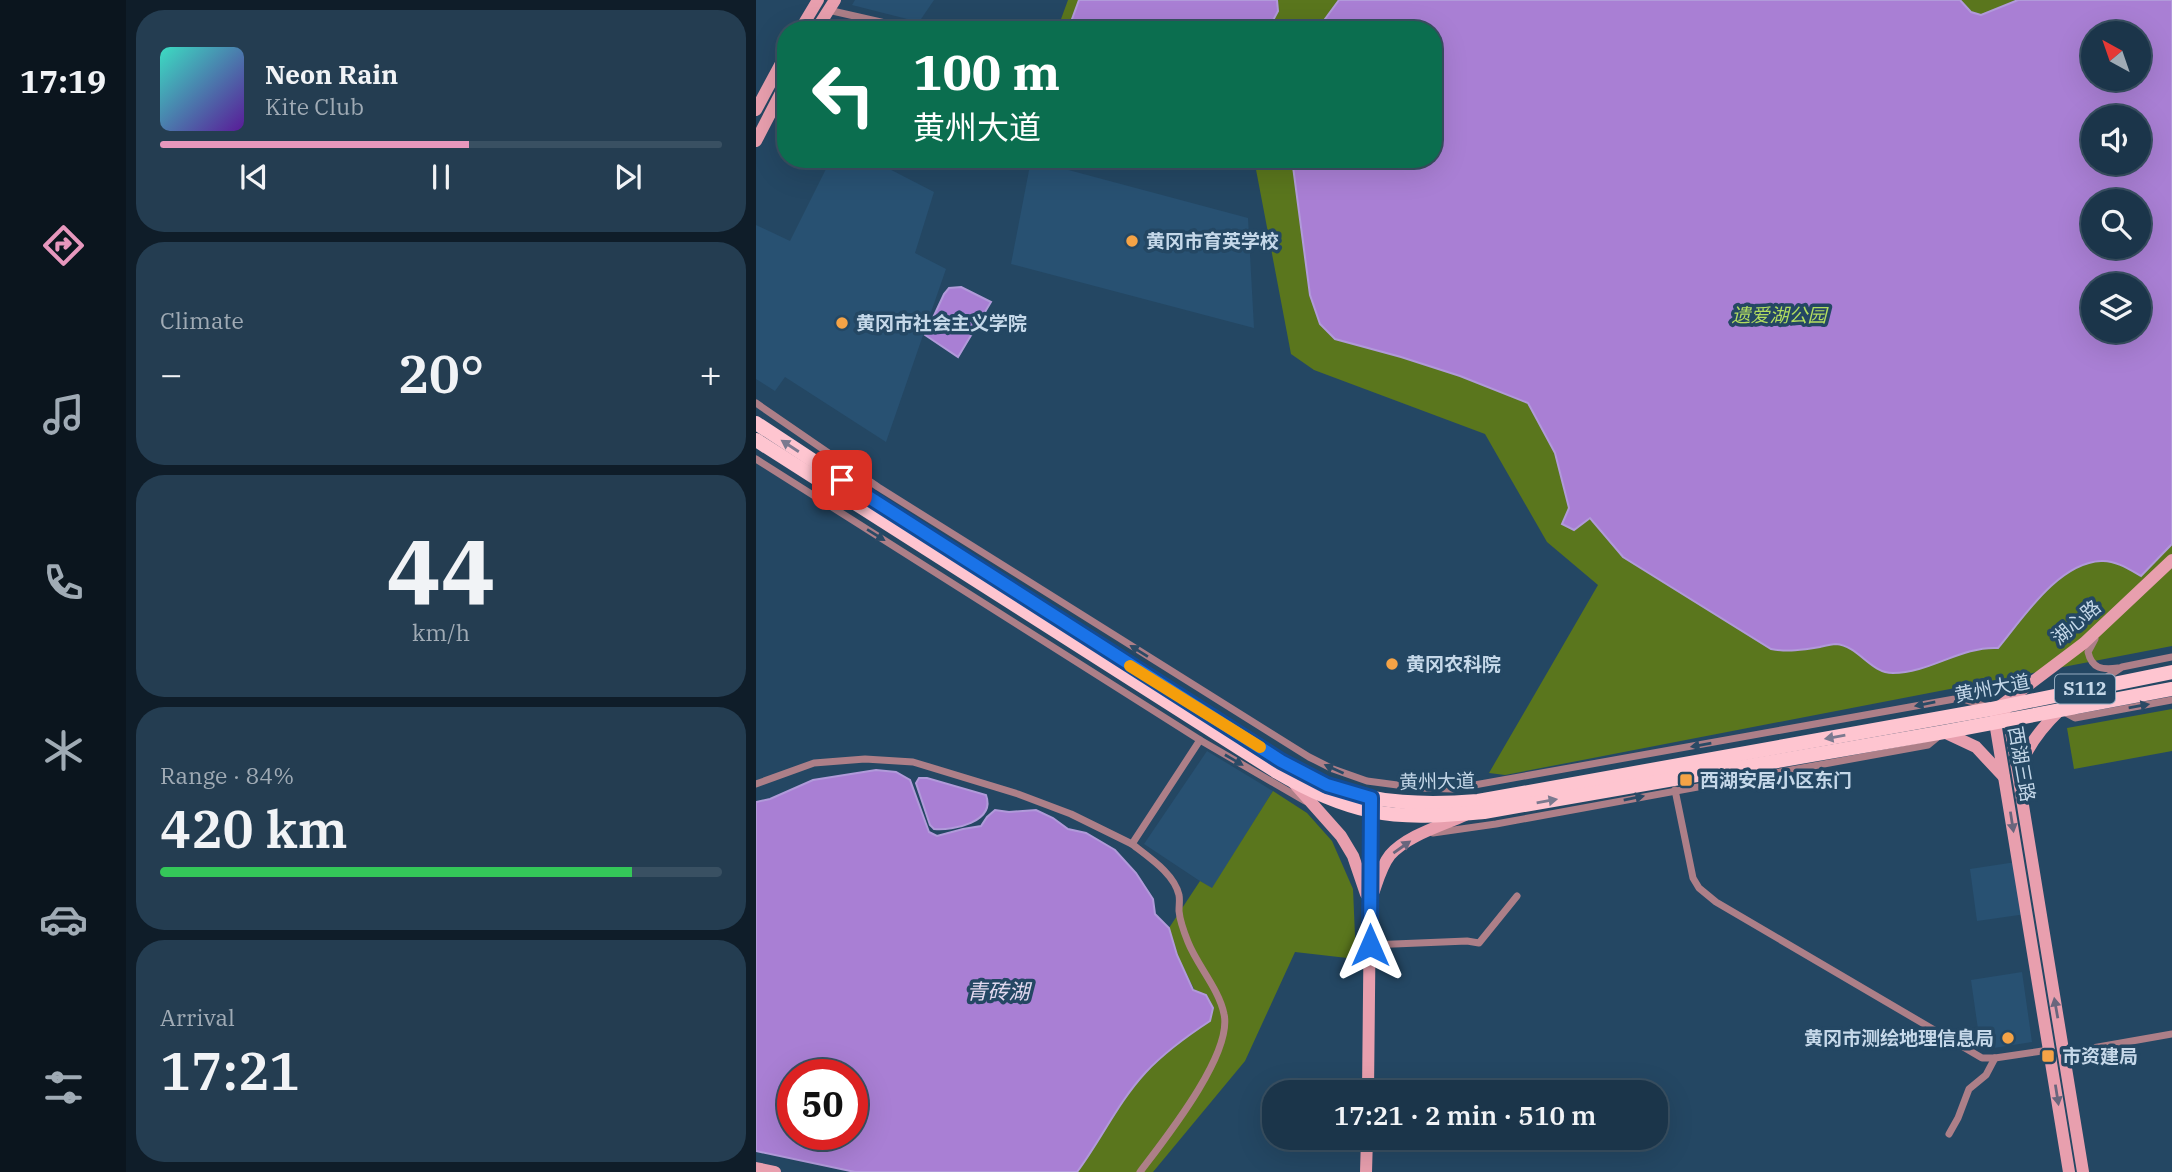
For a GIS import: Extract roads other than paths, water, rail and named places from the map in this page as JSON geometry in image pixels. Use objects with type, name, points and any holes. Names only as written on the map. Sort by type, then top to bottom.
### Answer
[{"type":"main road","points":[[805,21],[818,0]]},
{"type":"main road","points":[[821,21],[831,5]]},
{"type":"main road","points":[[756,110],[777,71]]},
{"type":"main road","points":[[756,141],[777,100]]},
{"type":"main road","name":"黄州大道","points":[[756,423],[1281,761],[1371,804],[1478,801],[1998,714],[2060,710],[2172,689]]},
{"type":"main road","name":"黄州大道","points":[[756,440],[1290,779],[1325,796],[1430,815],[1471,813],[1944,732],[2092,688],[2172,672]]},
{"type":"main road","name":"湖心路","points":[[1998,714],[2084,643],[2172,560]]},
{"type":"main road","points":[[1944,732],[1976,747],[2011,776],[2035,736],[2060,710]]},
{"type":"main road","name":"西湖三路","points":[[1998,714],[2064,1053],[2083,1172]]},
{"type":"main road","name":"西湖三路","points":[[2011,776],[2049,1050],[2069,1172]]},
{"type":"main road","points":[[1290,779],[1340,836],[1353,856],[1370,905]]},
{"type":"main road","points":[[1368,1080],[1371,804]]},
{"type":"main road","points":[[1370,905],[1380,873],[1389,856],[1401,846],[1471,813]]},
{"type":"main road","points":[[1366,1172],[1367,1150]]},
{"type":"main road","points":[[756,1168],[775,1172]]},
{"type":"street","points":[[831,5],[885,21]]},
{"type":"street","points":[[756,403],[878,487],[1309,757],[1359,779],[1420,788],[1452,789],[1960,698],[1998,714]]},
{"type":"street","points":[[756,459],[1200,740],[1314,806]]},
{"type":"street","points":[[2111,618],[2091,645],[2089,655],[2092,663],[2101,669],[2172,657]]},
{"type":"street","points":[[2092,688],[2122,667]]},
{"type":"street","points":[[2060,710],[2075,718],[2172,699]]},
{"type":"street","points":[[1422,835],[1496,824],[1928,745],[1944,732]]},
{"type":"street","points":[[1132,844],[1200,740]]},
{"type":"street","points":[[756,784],[814,763],[865,759],[913,762],[1071,814],[1132,844],[1167,874],[1177,888],[1180,898],[1181,924],[1221,1005],[1225,1027],[1212,1065],[1179,1120],[1140,1172]]},
{"type":"street","points":[[1675,790],[1693,878],[1699,888],[1716,902],[1982,1058],[2049,1050]]},
{"type":"street","points":[[1370,945],[1467,941],[1479,943],[1517,896]]},
{"type":"street","points":[[2064,1053],[2172,1034]]},
{"type":"street","points":[[1949,1134],[1969,1089],[1986,1074],[1995,1058]]},
{"type":"water","points":[[1079,0],[1277,0],[1278,11],[1273,21],[1071,21]]},
{"type":"water","name":"遗爱湖公园","points":[[1339,0],[1960,0],[1971,12],[1981,15],[2018,0],[2172,0],[2172,544],[2141,576],[2106,561],[2085,564],[2070,571],[2043,594],[1998,648],[1971,651],[1920,669],[1893,673],[1878,669],[1851,649],[1836,644],[1795,650],[1771,649],[1623,557],[1590,518],[1574,530],[1562,524],[1569,508],[1555,453],[1528,403],[1460,376],[1335,339],[1320,324],[1310,295],[1293,168],[1442,168],[1442,21],[1324,21]]},
{"type":"water","points":[[961,287],[991,302],[958,357],[925,335],[944,294],[949,288]]},
{"type":"water","name":"青砖湖","points":[[876,770],[896,772],[910,780],[929,832],[937,836],[981,826],[995,810],[1036,810],[1068,829],[1086,833],[1115,850],[1136,873],[1153,899],[1155,914],[1169,928],[1177,955],[1193,990],[1206,995],[1213,1008],[1210,1021],[1168,1051],[1136,1084],[1077,1172],[855,1172],[756,1151],[756,802],[770,799],[813,780]]},
{"type":"water","points":[[919,778],[986,795],[985,812],[971,823],[934,829],[930,825],[916,783]]},
{"type":"place","name":"黄冈市育英学校","points":[[1132,241]]},
{"type":"place","name":"黄冈市社会主义学院","points":[[842,323]]},
{"type":"place","name":"黄冈农科院","points":[[1392,664]]},
{"type":"place","name":"西湖安居小区东门","points":[[1686,780]]},
{"type":"place","name":"黄冈市测绘地理信息局","points":[[2008,1038]]},
{"type":"place","name":"市资建局","points":[[2048,1056]]}]
